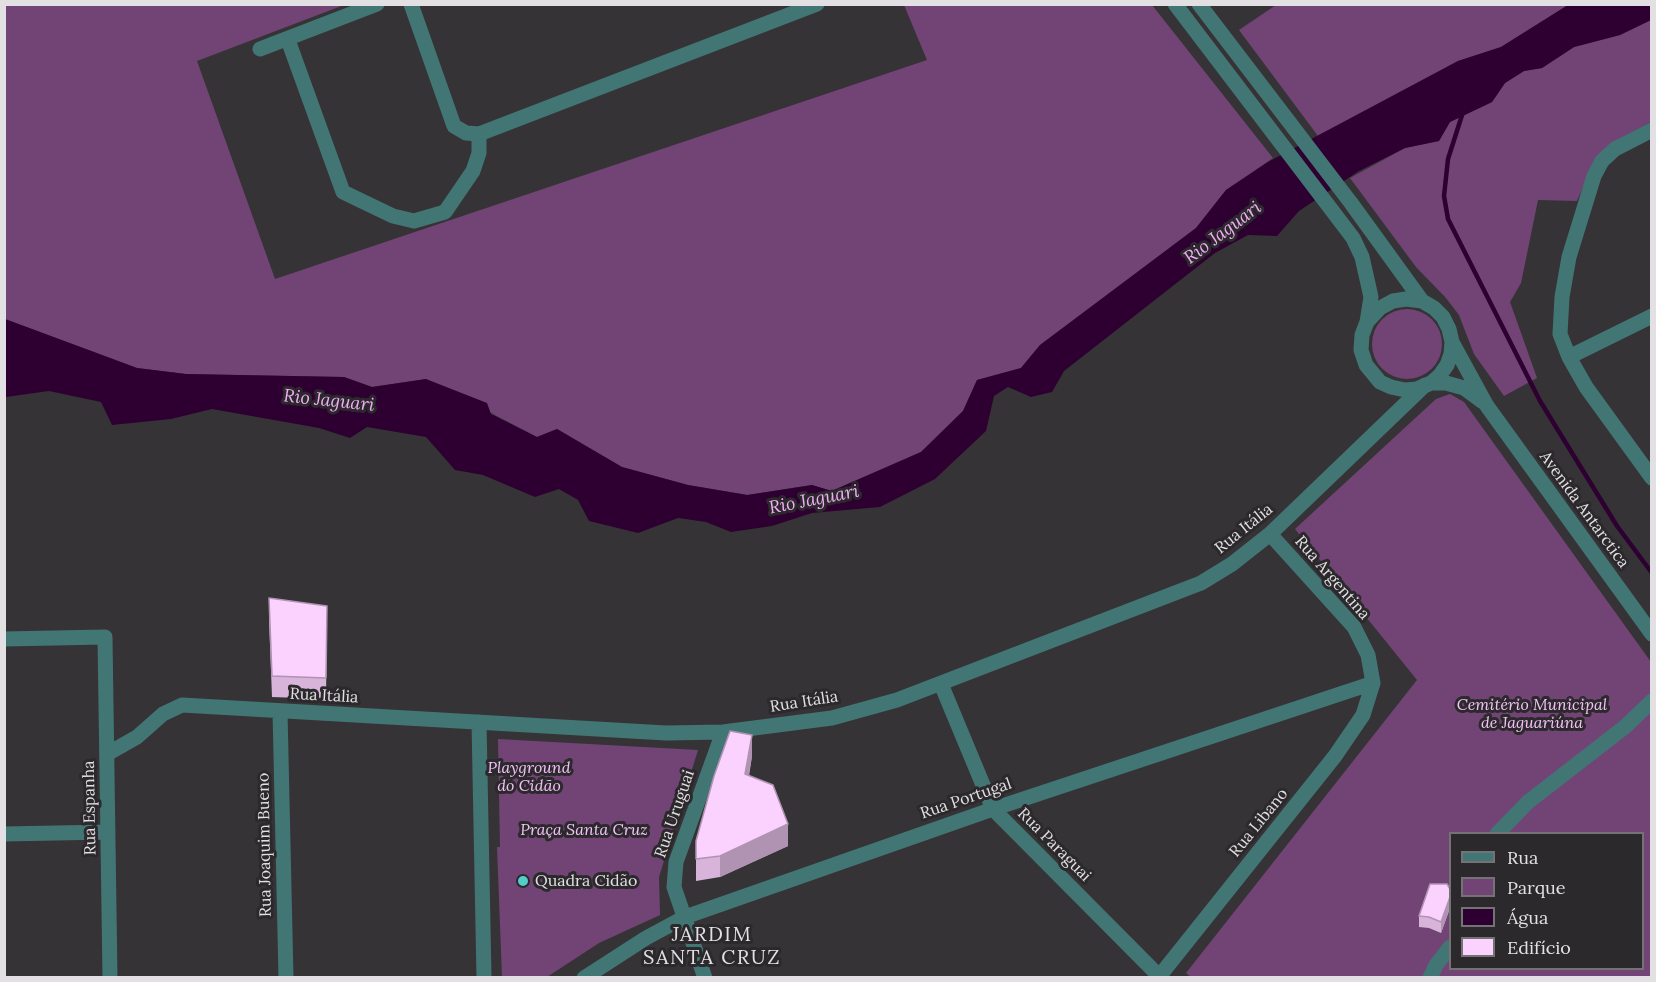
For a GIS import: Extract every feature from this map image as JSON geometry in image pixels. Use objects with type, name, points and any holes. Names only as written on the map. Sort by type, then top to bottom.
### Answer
[{"type":"street","points":[[260,49],[377,4]]},
{"type":"street","points":[[411,4],[454,126],[466,133],[479,134],[816,4]]},
{"type":"street","points":[[1174,4],[1353,238],[1362,257],[1371,297],[1361,350],[1371,373],[1380,382],[1391,387],[1405,390],[1417,389],[1428,384],[1447,365],[1452,342],[1443,317],[1434,308],[1422,302],[1406,299],[1393,301],[1380,308],[1367,322]]},
{"type":"street","points":[[1199,4],[1351,203],[1422,302]]},
{"type":"street","points":[[288,40],[343,192],[393,216],[414,221],[445,212],[473,171],[479,153],[479,134]]},
{"type":"street","points":[[1652,130],[1615,149],[1602,161],[1594,176],[1569,257],[1562,297],[1560,334],[1569,357],[1586,387],[1652,478]]},
{"type":"street","points":[[1569,357],[1652,315]]},
{"type":"street","name":"Avenida Antarctica","points":[[1452,342],[1487,406],[1652,634]]},
{"type":"street","name":"Avenida Antarctica","points":[[1428,384],[1446,383],[1464,388],[1487,406]]},
{"type":"street","name":"Rua Itália","points":[[107,754],[137,737],[163,714],[182,705],[666,733],[723,732],[832,718],[897,700],[1201,583],[1232,564],[1270,534],[1428,384]]},
{"type":"street","name":"Rua Argentina","points":[[1270,534],[1354,627],[1368,655],[1373,683]]},
{"type":"street","name":"Rua Espanha","points":[[4,639],[105,637],[110,978]]},
{"type":"street","name":"Rua Portugal","points":[[584,978],[646,938],[685,917],[993,809],[1373,683]]},
{"type":"street","name":"Rua Libano","points":[[1158,977],[1335,756],[1363,715],[1373,683]]},
{"type":"street","name":"Rua Paraguai","points":[[941,684],[993,809],[1158,977]]},
{"type":"street","points":[[1499,832],[1528,802],[1626,726],[1652,701]]},
{"type":"street","name":"Rua Joaquim Bueno","points":[[280,711],[286,978]]},
{"type":"street","points":[[479,723],[484,978]]},
{"type":"street","name":"Rua Uruguai","points":[[705,978],[674,887],[676,862],[723,732]]},
{"type":"street","points":[[4,834],[108,832]]},
{"type":"street","points":[[1430,978],[1436,965],[1449,948]]},
{"type":"green space","points":[[4,5],[344,5],[197,61],[275,279],[927,60],[904,5],[1152,5],[1273,158],[1226,190],[1196,228],[1040,345],[1021,368],[977,380],[963,411],[921,452],[831,491],[812,485],[748,495],[688,485],[622,467],[557,429],[537,437],[426,379],[372,387],[344,377],[186,374],[137,368],[5,319]]},
{"type":"green space","points":[[1276,5],[1568,5],[1501,47],[1458,61],[1318,136],[1239,30]]},
{"type":"green space","points":[[1651,20],[1651,122],[1615,141],[1591,169],[1577,201],[1538,200],[1521,283],[1510,302],[1537,378],[1504,396],[1474,354],[1459,315],[1416,267],[1350,178],[1405,148],[1439,141],[1450,122],[1492,102],[1505,83],[1524,71],[1542,68],[1574,47],[1620,35]]},
{"type":"green space","points":[[1400,309],[1414,309],[1427,315],[1436,324],[1442,337],[1440,357],[1432,369],[1414,379],[1400,379],[1387,373],[1378,364],[1372,351],[1372,337],[1378,324],[1387,315]]},
{"type":"green space","name":"Cemitério Municipal de Jaguariúna","points":[[1450,394],[1464,402],[1651,662],[1651,977],[1192,978],[1186,973],[1417,680],[1295,529],[1436,399]]},
{"type":"green space","name":"Praça Santa Cruz","points":[[498,739],[698,750],[659,877],[660,915],[599,943],[547,977],[502,977],[497,847],[500,847]]},
{"type":"water","name":"Rio Jaguari","points":[[1568,5],[1651,5],[1651,20],[1620,35],[1574,47],[1542,68],[1524,71],[1505,83],[1492,102],[1450,122],[1439,141],[1405,148],[1359,171],[1299,211],[1277,236],[1248,235],[1215,253],[1064,371],[1052,392],[1031,397],[1008,387],[994,396],[986,431],[935,479],[880,507],[812,513],[772,526],[731,532],[706,522],[678,518],[638,533],[589,521],[578,500],[559,489],[535,497],[483,475],[455,470],[426,437],[367,427],[350,438],[319,428],[212,409],[171,419],[112,425],[101,402],[49,391],[6,397],[5,400],[5,319],[137,368],[186,374],[344,377],[372,387],[426,379],[487,403],[491,414],[537,437],[557,429],[622,467],[688,485],[747,495],[812,485],[832,491],[921,452],[963,411],[977,380],[1021,368],[1040,345],[1196,228],[1226,190],[1268,162],[1458,61],[1501,47]]},
{"type":"building","points":[[269,598],[327,606],[326,678],[272,676]]},
{"type":"building","points":[[730,731],[752,735],[745,774],[773,785],[788,824],[720,856],[696,859],[696,841],[714,776]]},
{"type":"building","points":[[1430,884],[1447,884],[1449,900],[1441,922],[1419,916]]},
{"type":"waterway","points":[[1463,112],[1448,159],[1444,196],[1448,219],[1540,401],[1617,526],[1652,573]]},
{"type":"place","name":"Quadra Cidão","points":[[523,881]]},
{"type":"district","name":"JARDIM SANTA CRUZ","points":[[712,946]]},
{"type":"park label","name":"Playground do Cidão","points":[[529,777]]}]
